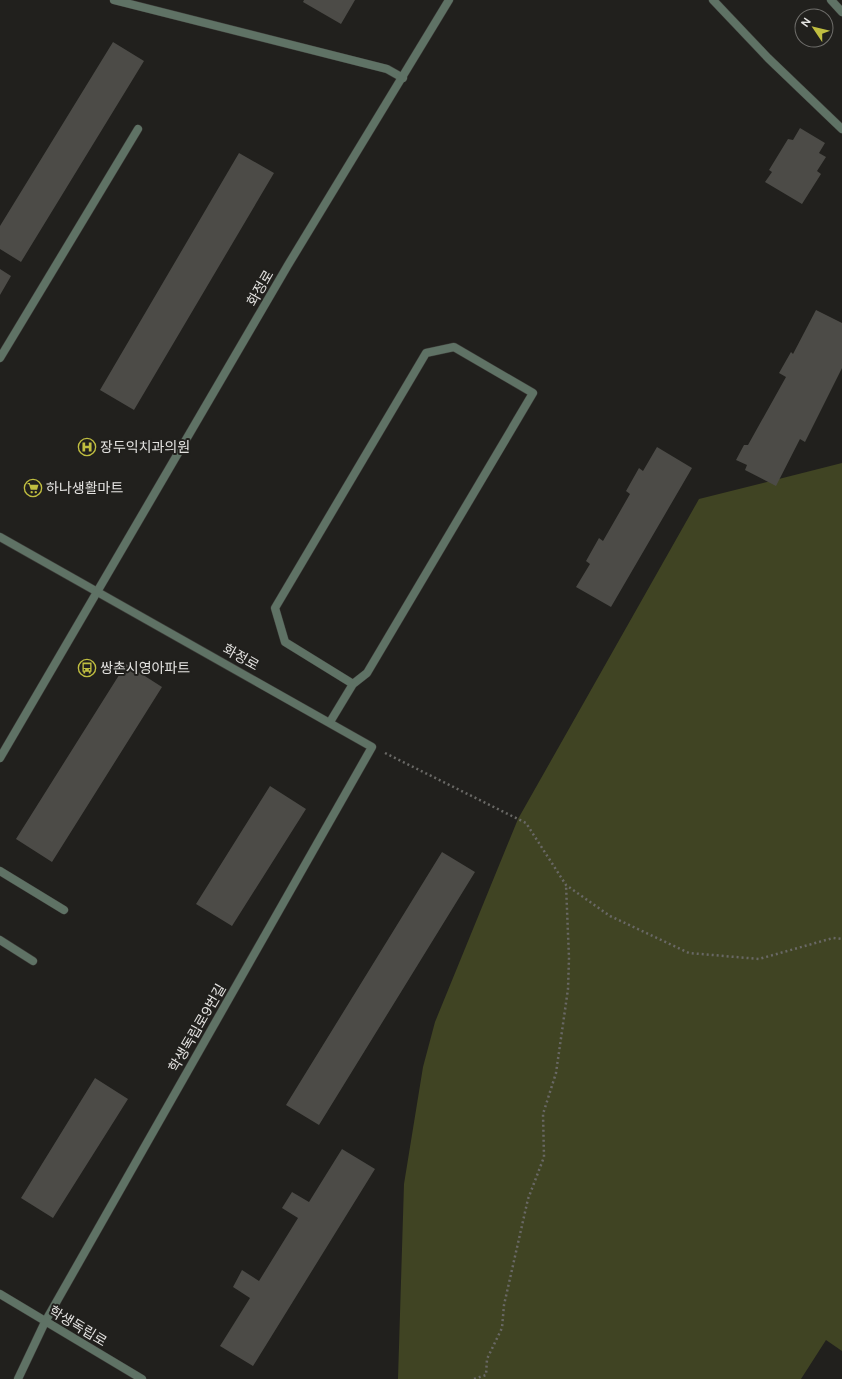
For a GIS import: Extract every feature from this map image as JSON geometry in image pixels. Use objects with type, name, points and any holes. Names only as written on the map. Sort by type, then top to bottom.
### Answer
[{"type":"street","points":[[114,0],[387,69],[403,78]]},
{"type":"street","name":"화정로","points":[[0,758],[292,258],[364,138],[403,78],[449,0]]},
{"type":"street","points":[[713,0],[768,58],[842,129]]},
{"type":"street","points":[[831,0],[842,12]]},
{"type":"street","points":[[0,358],[138,129]]},
{"type":"street","points":[[330,722],[353,684],[367,673],[533,393],[454,347],[426,353],[275,608],[285,642],[353,684]]},
{"type":"street","points":[[0,537],[97,592]]},
{"type":"street","name":"화정로","points":[[97,592],[372,746]]},
{"type":"street","name":"학생독립로9번길","points":[[18,1379],[45,1322],[372,746]]},
{"type":"street","points":[[0,871],[64,910]]},
{"type":"street","points":[[0,940],[33,961]]},
{"type":"street","name":"학생독립로","points":[[0,1294],[142,1379]]},
{"type":"path","points":[[372,746],[526,823],[566,885],[610,916],[689,953],[759,959],[834,938],[842,939]]},
{"type":"path","points":[[474,1379],[486,1375],[487,1359],[502,1328],[504,1305],[528,1199],[544,1157],[543,1114],[556,1073],[568,989],[570,958],[566,885]]},
{"type":"green space","points":[[842,463],[842,1351],[826,1340],[801,1379],[398,1379],[404,1184],[423,1067],[435,1022],[518,819],[699,499]]},
{"type":"building","points":[[304,0],[355,0],[341,24],[303,2]]},
{"type":"building","points":[[113,42],[144,61],[21,262],[0,249],[0,226]]},
{"type":"building","points":[[800,128],[825,143],[819,153],[826,157],[817,171],[821,174],[802,204],[765,182],[772,172],[769,170],[788,139],[793,140]]},
{"type":"building","points":[[239,153],[274,173],[134,410],[100,390]]},
{"type":"building","points":[[0,269],[11,276],[0,295]]},
{"type":"building","points":[[816,310],[842,323],[842,368],[805,442],[800,439],[776,486],[745,470],[747,465],[736,460],[744,445],[748,445],[786,377],[779,373],[791,352],[793,354]]},
{"type":"building","points":[[657,447],[692,468],[611,607],[576,587],[590,564],[586,561],[599,538],[603,541],[630,494],[626,491],[639,468],[643,471]]},
{"type":"building","points":[[126,664],[162,687],[52,862],[16,839]]},
{"type":"building","points":[[270,786],[306,809],[232,926],[196,904]]},
{"type":"building","points":[[442,852],[475,872],[319,1125],[286,1105]]},
{"type":"building","points":[[95,1078],[128,1099],[53,1218],[21,1198]]},
{"type":"building","points":[[342,1149],[375,1169],[253,1366],[220,1346],[250,1298],[233,1287],[242,1270],[259,1281],[298,1218],[282,1208],[292,1192],[309,1202]]},
{"type":"place","name":"장두익치과의원","points":[[87,447]]},
{"type":"place","name":"하나생활마트","points":[[33,488]]},
{"type":"place","name":"쌍촌시영아파트","points":[[87,668]]}]
